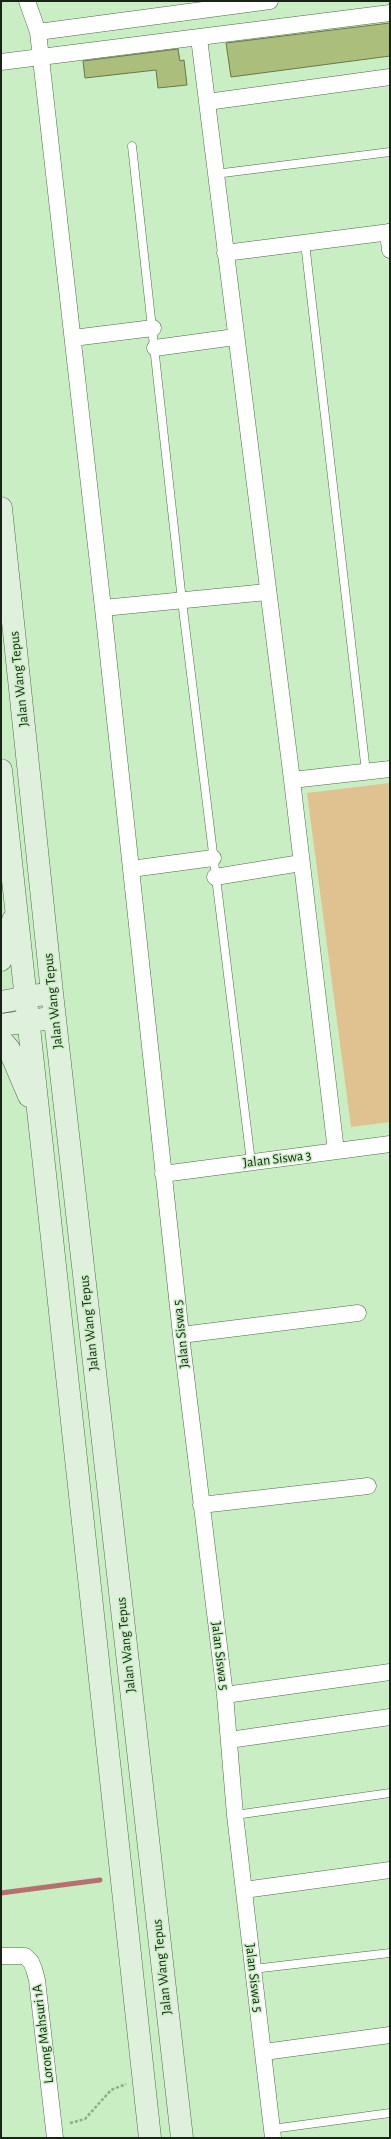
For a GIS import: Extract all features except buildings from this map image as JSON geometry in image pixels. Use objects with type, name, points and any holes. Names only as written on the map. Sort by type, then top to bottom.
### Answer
[{"type":"main road","name":"Jalan Wang Tepus","points":[[1,508],[52,993],[182,2138]]},
{"type":"main road","name":"Jalan Wang Tepus","points":[[1,770],[150,2138]]},
{"type":"main road","points":[[1,960],[10,936],[16,900]]},
{"type":"main road","points":[[1,1002],[52,993]]},
{"type":"main road","points":[[1,1025],[55,1017]]},
{"type":"main road","points":[[1,1040],[9,1049],[17,1064],[40,1123]]},
{"type":"street","name":"Jalan Siswa 5","points":[[28,1],[38,32],[41,58],[103,608],[163,1174],[201,1505],[225,1694],[235,1816],[273,2134]]},
{"type":"street","points":[[38,32],[270,1]]},
{"type":"street","points":[[1,62],[199,38],[385,10]]},
{"type":"street","points":[[199,38],[267,592],[292,780],[300,863],[336,1151]]},
{"type":"street","points":[[206,102],[390,77]]},
{"type":"street","points":[[225,253],[389,232],[390,250]]},
{"type":"street","points":[[73,338],[153,328]]},
{"type":"street","points":[[155,348],[236,337]]},
{"type":"street","points":[[103,608],[267,592]]},
{"type":"street","points":[[292,780],[390,769]]},
{"type":"street","points":[[131,869],[213,858]]},
{"type":"street","points":[[215,877],[300,863]]},
{"type":"street","name":"Jalan Siswa 3","points":[[163,1174],[390,1144]]},
{"type":"street","points":[[181,1335],[358,1313]]},
{"type":"street","points":[[201,1505],[368,1486]]},
{"type":"street","points":[[225,1694],[390,1672]]},
{"type":"street","points":[[229,1740],[390,1717]]},
{"type":"street","points":[[244,1890],[390,1870]]},
{"type":"street","name":"Lorong Mahsuri 1A","points":[[1,1956],[25,1956],[31,1962],[34,1969],[37,1980],[54,2132]]},
{"type":"street","points":[[264,2052],[390,2036]]},
{"type":"lane","points":[[132,146],[182,601],[251,1162]]},
{"type":"lane","points":[[215,174],[390,152]]},
{"type":"lane","points":[[305,243],[366,772]]},
{"type":"lane","points":[[235,1816],[390,1793]]},
{"type":"lane","points":[[253,1969],[390,1953]]},
{"type":"lane","points":[[273,2134],[390,2113]]},
{"type":"path","points":[[54,2132],[85,2119],[104,2096],[123,2084],[144,2084]]},
{"type":"shaded area","points":[[390,783],[390,1122],[351,1127],[307,793]]},
{"type":"waterway","points":[[1,1893],[100,1880]]}]
